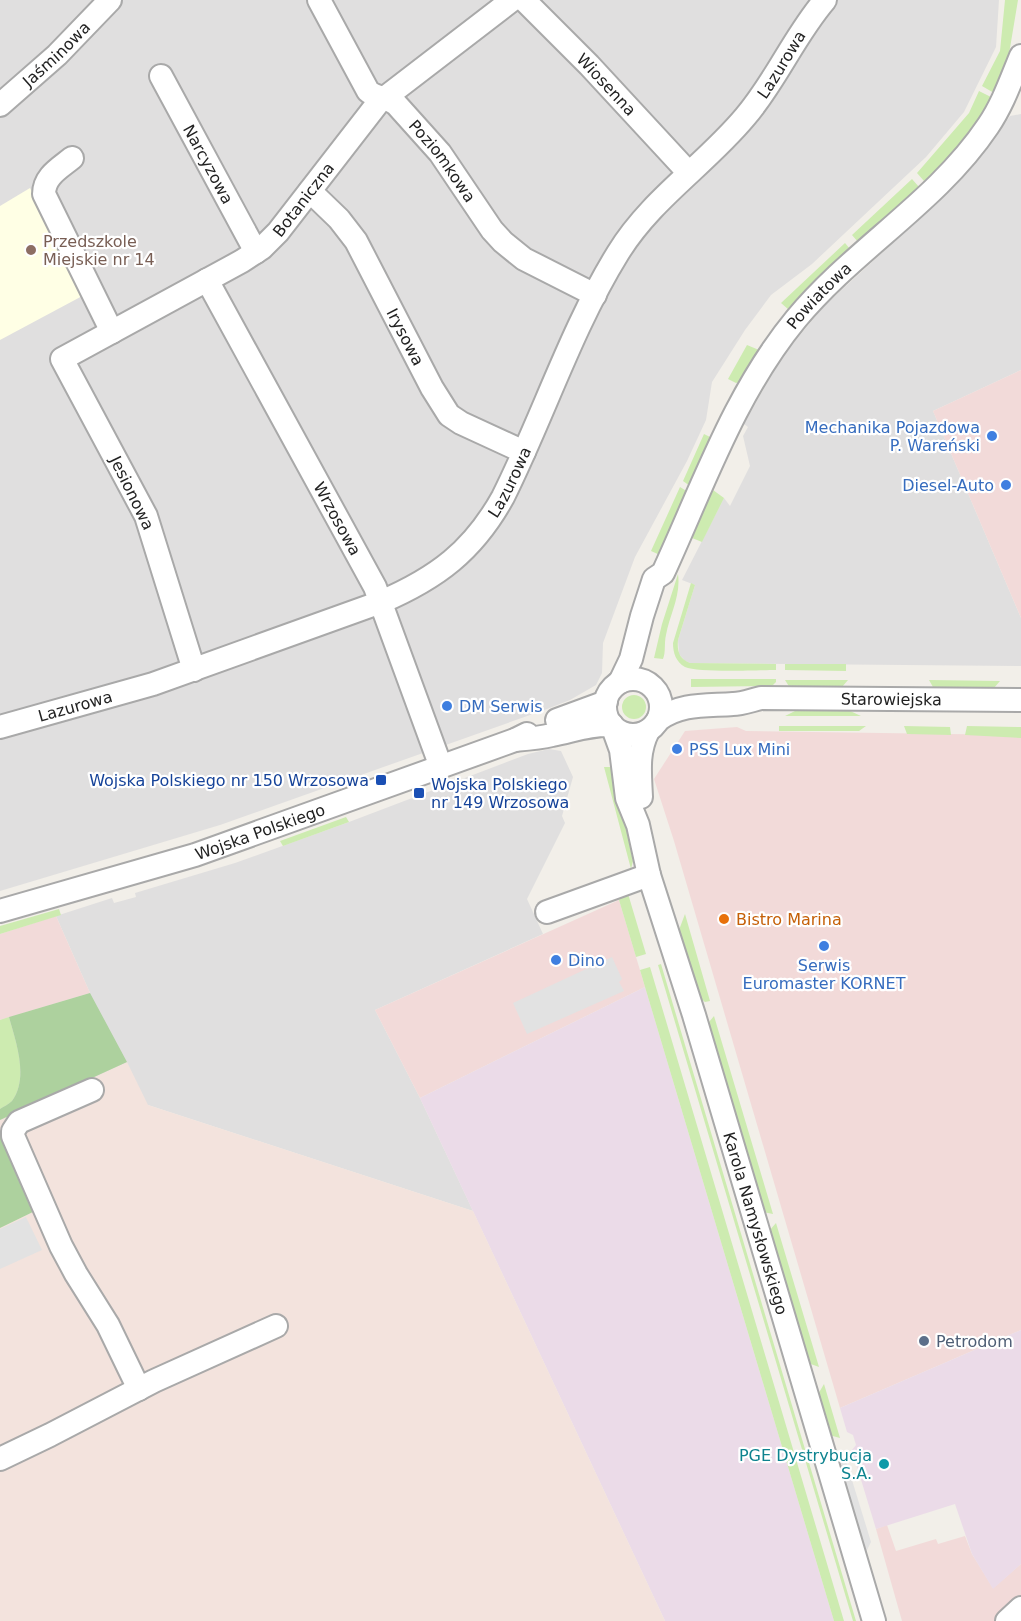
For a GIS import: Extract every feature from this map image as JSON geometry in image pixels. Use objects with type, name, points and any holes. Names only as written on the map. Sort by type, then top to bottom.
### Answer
[{"type":"street","name":"Jaśminowa","points":[[0,105],[48,65],[110,0]]},
{"type":"street","name":"Poziomkowa","points":[[319,0],[368,91],[396,104],[440,153],[492,230],[503,242],[524,259],[595,295]]},
{"type":"street","name":"Botaniczna","points":[[62,359],[256,252],[278,232],[362,122],[384,98],[512,0]]},
{"type":"street","name":"Wiosenna","points":[[524,0],[589,65],[688,172]]},
{"type":"street","name":"Lazurowa","points":[[0,727],[195,670],[381,603],[424,581],[452,562],[469,547],[498,507],[595,295],[619,251],[636,228],[688,172],[747,116],[810,18],[825,0]]},
{"type":"street","name":"Powiatowa","points":[[620,682],[631,659],[654,579],[663,573],[743,396],[767,357],[817,296],[933,189],[966,154],[987,128],[1000,106],[1021,56]]},
{"type":"street","name":"Narcyzowa","points":[[161,76],[256,252]]},
{"type":"street","points":[[72,158],[50,176],[44,188],[44,194],[112,332]]},
{"type":"street","name":"Irysowa","points":[[310,192],[332,212],[356,241],[432,388],[449,415],[461,423],[524,452]]},
{"type":"street","name":"Wrzosowa","points":[[207,280],[372,581],[441,767]]},
{"type":"street","name":"Jesionowa","points":[[62,359],[146,516],[195,670]]},
{"type":"street","name":"Powiatowa","points":[[654,688],[647,674],[647,662],[667,584],[663,573]]},
{"type":"street","points":[[636,679],[654,688],[662,705],[653,726],[633,735],[626,734],[612,725],[605,710],[613,687],[620,682],[636,679]]},
{"type":"street","name":"Starowiejska","points":[[654,688],[666,694],[736,692],[761,698],[1021,700]]},
{"type":"street","name":"Starowiejska","points":[[653,726],[674,711],[684,707],[735,704],[761,698]]},
{"type":"street","name":"Wojska Polskiego","points":[[0,910],[195,855],[514,740],[547,723],[606,702]]},
{"type":"street","name":"Wojska Polskiego","points":[[514,740],[551,736],[593,725],[612,725]]},
{"type":"street","name":"Karola Namysłowskiego","points":[[612,725],[621,750],[627,798],[638,825],[650,875],[874,1621]]},
{"type":"street","name":"Karola Namysłowskiego","points":[[638,825],[642,796],[640,752],[653,726]]},
{"type":"street","points":[[547,912],[650,875]]},
{"type":"street","points":[[92,1090],[19,1122],[13,1131],[61,1246],[108,1325],[139,1389]]},
{"type":"street","points":[[0,1459],[50,1436],[139,1389],[276,1326]]},
{"type":"street","points":[[1007,1621],[1021,1608]]},
{"type":"shaded area","points":[[0,0],[999,0],[996,47],[964,112],[926,157],[812,264],[771,295],[745,330],[712,382],[706,420],[687,461],[635,557],[603,643],[602,673],[596,685],[570,700],[547,709],[220,825],[0,891]]},
{"type":"shaded area","points":[[1021,114],[1021,370],[933,411],[1021,618],[1021,666],[690,663],[685,661],[679,654],[678,640],[695,585],[682,580],[724,498],[730,506],[750,466],[743,436],[748,427],[744,424],[781,358],[824,306],[943,197],[988,147],[1010,116]]},
{"type":"shaded area","name":"Przedszkole Miejskie nr 14","points":[[30,188],[86,294],[0,340],[0,206]]},
{"type":"shaded area","points":[[1021,370],[1021,618],[933,411]]},
{"type":"shaded area","points":[[737,727],[746,731],[1021,735],[1021,1330],[840,1408],[654,779],[685,731]]},
{"type":"shaded area","points":[[549,749],[561,751],[573,777],[562,816],[565,823],[527,899],[543,934],[375,1010],[420,1098],[473,1211],[148,1105],[0,1120],[0,1020],[90,993],[56,916],[112,898],[114,903],[136,897],[135,893],[235,863],[528,754]]},
{"type":"shaded area","points":[[619,900],[645,987],[420,1098],[375,1010]]},
{"type":"shaded area","points":[[56,916],[90,993],[0,1020],[0,934]]},
{"type":"shaded area","points":[[612,957],[622,979],[619,982],[624,991],[527,1034],[513,1003]]},
{"type":"shaded area","points":[[645,987],[834,1621],[665,1621],[420,1098]]},
{"type":"shaded area","points":[[127,1062],[148,1105],[473,1211],[665,1621],[0,1621],[0,1228],[35,1211],[0,1134],[0,1120]]},
{"type":"shaded area","points":[[26,1217],[42,1250],[0,1269],[0,1229]]},
{"type":"shaded area","name":"PGE Dystrybucja S.A.","points":[[1021,1330],[1021,1564],[993,1589],[972,1554],[955,1504],[876,1529],[852,1450],[856,1445],[853,1435],[847,1432],[840,1408]]},
{"type":"shaded area","points":[[844,1454],[871,1542],[864,1556],[837,1467]]},
{"type":"shaded area","points":[[887,1525],[896,1551],[936,1539],[938,1544],[965,1536],[972,1554],[993,1588],[1021,1564],[1021,1621],[902,1621],[876,1529]]},
{"type":"green space","points":[[1005,0],[1018,0],[1008,60],[994,93],[982,86],[1000,51]]},
{"type":"green space","points":[[979,91],[991,97],[970,132],[953,153],[924,181],[917,173],[969,113]]},
{"type":"green space","points":[[912,179],[919,187],[858,242],[852,235]]},
{"type":"green space","points":[[845,243],[850,249],[789,310],[781,303]]},
{"type":"green space","points":[[747,345],[759,350],[740,382],[736,383],[728,379]]},
{"type":"green space","points":[[704,434],[712,438],[690,486],[683,481]]},
{"type":"green space","points":[[680,487],[688,492],[660,555],[651,551]]},
{"type":"green space","points":[[713,490],[724,498],[702,542],[692,538]]},
{"type":"green space","points":[[678,574],[678,590],[666,635],[664,656],[663,659],[654,658],[662,624]]},
{"type":"green space","points":[[691,583],[695,585],[678,640],[678,651],[681,657],[690,663],[776,664],[776,670],[702,670],[685,667],[679,663],[674,654],[673,643]]},
{"type":"green space","points":[[785,664],[846,664],[846,671],[785,670]]},
{"type":"green space","points":[[691,679],[776,679],[776,682],[772,686],[691,687]]},
{"type":"green space","points":[[785,680],[848,680],[842,687],[790,688]]},
{"type":"green space","points":[[929,680],[1000,681],[994,688],[933,687]]},
{"type":"green space","points":[[634,695],[643,698],[646,707],[643,716],[634,719],[625,716],[622,707],[625,698]]},
{"type":"green space","points":[[848,710],[861,716],[785,716],[795,711]]},
{"type":"green space","points":[[779,726],[866,726],[859,731],[779,731]]},
{"type":"green space","points":[[904,726],[950,727],[951,735],[907,734]]},
{"type":"green space","points":[[967,726],[1021,727],[1021,738],[965,735]]},
{"type":"green space","points":[[604,767],[617,767],[620,800],[633,861],[631,869]]},
{"type":"green space","points":[[346,817],[349,822],[283,846],[280,841]]},
{"type":"green space","points":[[626,887],[646,954],[636,957],[619,900]]},
{"type":"green space","points":[[59,909],[61,915],[0,934],[0,926]]},
{"type":"green space","points":[[685,914],[710,1001],[705,1002],[699,997],[679,930]]},
{"type":"green space","points":[[661,964],[856,1621],[853,1621],[658,965]]},
{"type":"green space","points":[[650,967],[844,1621],[834,1621],[645,987],[640,970]]},
{"type":"green space","points":[[90,993],[127,1062],[0,1120],[0,1109],[12,1101],[20,1082],[20,1060],[9,1017]]},
{"type":"green space","points":[[714,1016],[773,1214],[763,1212],[708,1027]]},
{"type":"green space","points":[[9,1017],[20,1060],[20,1082],[12,1101],[0,1109],[0,1020]]},
{"type":"green space","points":[[0,1134],[35,1211],[0,1228]]},
{"type":"green space","points":[[776,1223],[819,1367],[808,1363],[769,1231]]},
{"type":"green space","points":[[824,1384],[840,1438],[829,1435],[817,1396]]},
{"type":"place","name":"Przedszkole Miejskie nr 14","points":[[31,250]]},
{"type":"place","name":"Mechanika Pojazdowa P. Wareński","points":[[992,436]]},
{"type":"place","name":"Diesel-Auto","points":[[1006,485]]},
{"type":"place","name":"DM Serwis","points":[[447,706]]},
{"type":"place","name":"PSS Lux Mini","points":[[677,749]]},
{"type":"place","name":"Wojska Polskiego nr 150 Wrzosowa","points":[[381,780]]},
{"type":"place","name":"Wojska Polskiego nr 149 Wrzosowa","points":[[419,793]]},
{"type":"place","name":"Bistro Marina","points":[[724,919]]},
{"type":"place","name":"Serwis Euromaster KORNET","points":[[824,946]]},
{"type":"place","name":"Dino","points":[[556,960]]},
{"type":"place","name":"Petrodom","points":[[924,1341]]},
{"type":"place","name":"PGE Dystrybucja S.A.","points":[[884,1464]]}]
